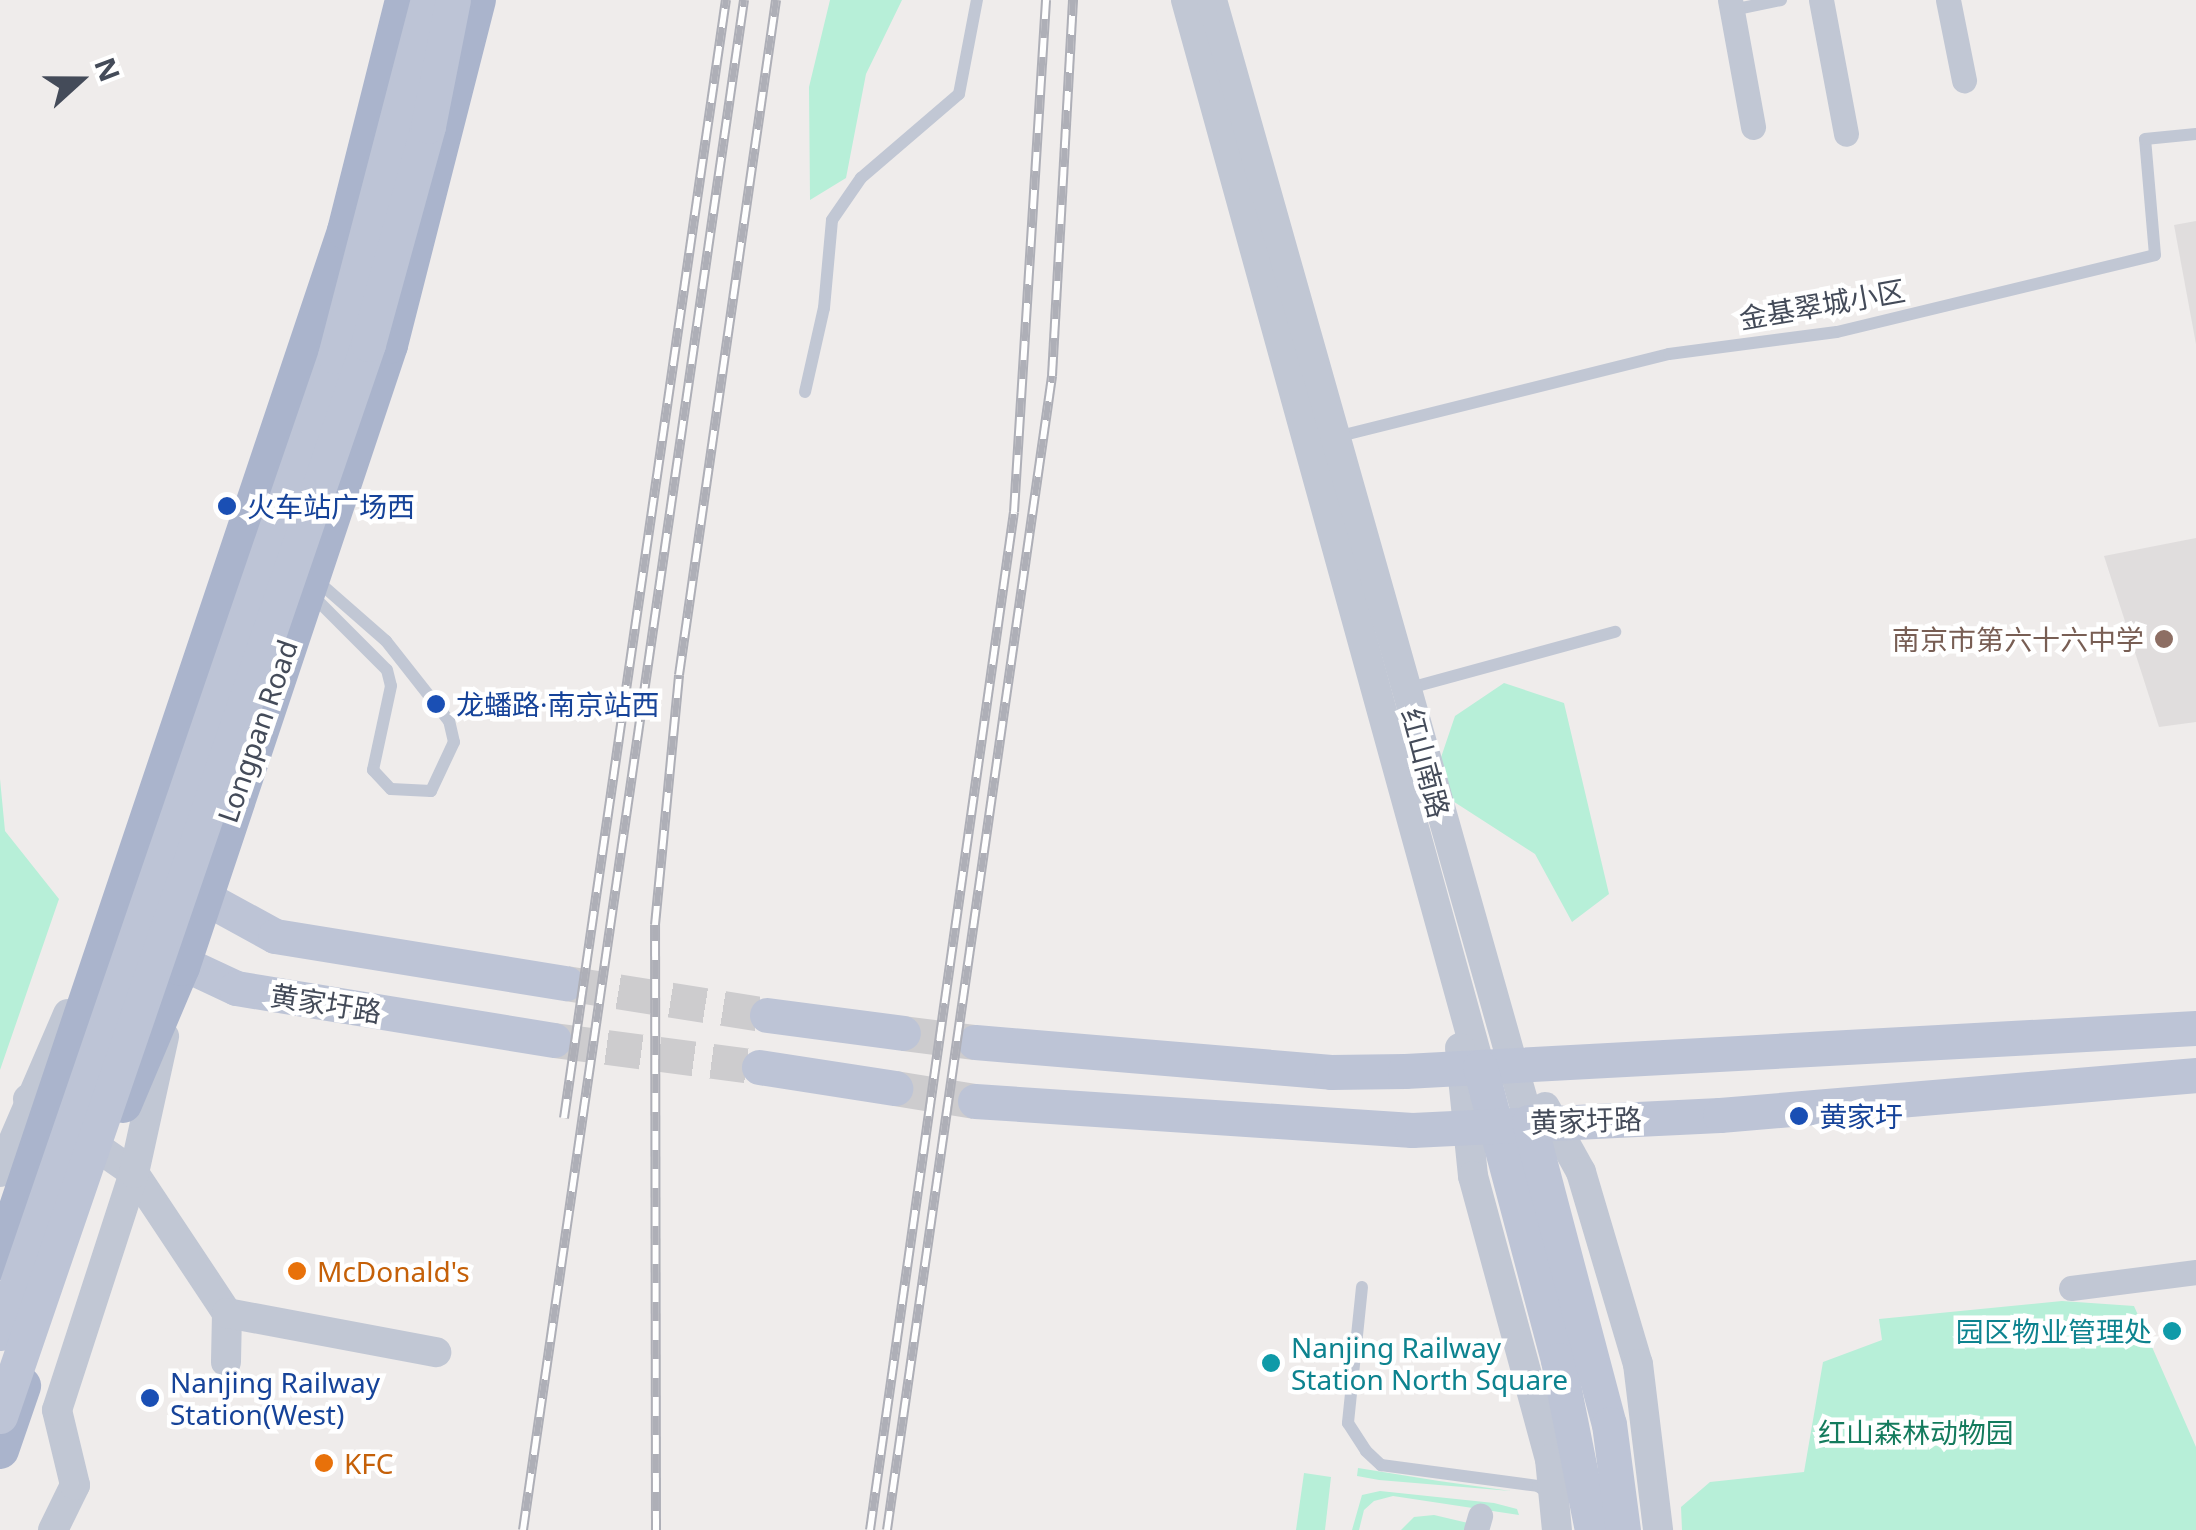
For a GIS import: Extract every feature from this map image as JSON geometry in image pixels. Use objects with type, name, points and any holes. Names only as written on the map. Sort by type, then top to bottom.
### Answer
[{"type":"main road","points":[[0,1261],[39,1107],[115,922],[373,144],[404,0]]},
{"type":"main road","name":"Longpan Road","points":[[0,1333],[335,356],[428,0]]},
{"type":"main road","name":"Longpan Road","points":[[0,1416],[368,344],[428,126],[453,0]]},
{"type":"main road","name":"Longpan Road","points":[[0,1450],[120,1163],[204,894],[389,345],[477,0]]},
{"type":"main road","name":"黄家圩路","points":[[134,864],[204,894],[275,936],[566,983]]},
{"type":"main road","name":"黄家圩路","points":[[115,922],[181,968],[236,988],[554,1040]]},
{"type":"main road","points":[[766,1015],[903,1033]]},
{"type":"main road","name":"黄家圩路","points":[[975,1042],[1331,1072],[1494,1067],[2196,1028]]},
{"type":"main road","points":[[759,1067],[895,1088]]},
{"type":"main road","name":"红山南路","points":[[1494,1067],[1609,1424],[1623,1530]]},
{"type":"main road","name":"黄家圩路","points":[[975,1101],[1221,1122],[1412,1130],[1720,1115],[2196,1075]]},
{"type":"main road","name":"红山南路","points":[[1512,1123],[1592,1530]]},
{"type":"street","name":"红山南路","points":[[1186,0],[1455,990],[1494,1067]]},
{"type":"street","name":"红山南路","points":[[1212,0],[1500,1031],[1494,1067]]},
{"type":"street","points":[[1821,0],[1846,134]]},
{"type":"street","points":[[1948,0],[1964,80]]},
{"type":"street","points":[[1731,5],[1753,127]]},
{"type":"street","points":[[1494,1067],[1512,1123],[1581,1172],[1638,1364],[1658,1530]]},
{"type":"street","points":[[0,1172],[39,1107],[120,1163],[228,1313],[226,1362]]},
{"type":"street","points":[[1512,1123],[1473,1176],[1550,1459],[1557,1530]]},
{"type":"street","points":[[53,1530],[74,1485],[57,1410],[120,1163]]},
{"type":"street","points":[[2072,1288],[2196,1272]]},
{"type":"street","points":[[228,1313],[436,1352]]},
{"type":"lane","points":[[805,392],[824,308],[832,220],[862,178],[959,94],[977,0]]},
{"type":"lane","points":[[1731,5],[1781,0]]},
{"type":"lane","name":"金基翠城小区","points":[[1333,438],[1669,354],[1837,332],[2154,255],[2145,139],[2196,134]]},
{"type":"lane","points":[[308,581],[386,641],[450,721],[454,742],[431,791],[391,789],[373,770],[391,686],[387,670],[308,581]]},
{"type":"lane","points":[[1406,689],[1615,632]]},
{"type":"lane","points":[[1362,1287],[1348,1422],[1366,1451],[1381,1465],[1538,1486],[1554,1498]]},
{"type":"shaded area","points":[[2196,221],[2196,344],[2174,225]]},
{"type":"shaded area","name":"南京市第六十六中学","points":[[2196,538],[2196,722],[2159,727],[2104,556]]},
{"type":"green space","points":[[830,0],[902,0],[866,74],[846,178],[810,200],[809,87]]},
{"type":"green space","points":[[1504,683],[1564,703],[1609,894],[1572,922],[1535,854],[1431,787],[1455,716]]},
{"type":"green space","points":[[0,779],[5,831],[59,899],[0,1070]]},
{"type":"green space","name":"红山森林动物园","points":[[2062,1301],[2134,1306],[2196,1447],[2196,1530],[1682,1530],[1681,1507],[1710,1482],[1804,1472],[1823,1362],[1882,1340],[1879,1319]]},
{"type":"green space","points":[[1358,1468],[1511,1491],[1379,1480],[1357,1476]]},
{"type":"green space","points":[[1304,1473],[1331,1477],[1325,1530],[1296,1530]]},
{"type":"green space","points":[[1380,1491],[1494,1503],[1517,1509],[1519,1515],[1393,1496],[1374,1501],[1364,1510],[1359,1530],[1352,1530],[1362,1495]]},
{"type":"green space","points":[[1434,1515],[1468,1523],[1465,1530],[1401,1530],[1414,1517]]},
{"type":"tunnel","points":[[566,983],[767,1015]]},
{"type":"tunnel","points":[[903,1033],[975,1042]]},
{"type":"tunnel","points":[[554,1040],[759,1067]]},
{"type":"tunnel","points":[[895,1088],[975,1101]]},
{"type":"railway","points":[[564,1118],[726,0]]},
{"type":"railway","points":[[523,1530],[744,0]]},
{"type":"railway","points":[[656,1530],[655,925],[679,675],[776,0]]},
{"type":"railway","points":[[870,1530],[1014,512],[1046,0]]},
{"type":"railway","points":[[887,1530],[1052,376],[1073,0]]},
{"type":"place","name":"火车站广场西","points":[[227,506]]},
{"type":"place","name":"南京市第六十六中学","points":[[2164,639]]},
{"type":"place","name":"龙蟠路·南京站西","points":[[436,704]]},
{"type":"place","name":"黄家圩","points":[[1799,1116]]},
{"type":"place","name":"McDonald's","points":[[297,1271]]},
{"type":"place","name":"园区物业管理处","points":[[2172,1331]]},
{"type":"place","name":"Nanjing Railway Station North Square","points":[[1271,1363]]},
{"type":"place","name":"Nanjing Railway Station(West)","points":[[150,1398]]},
{"type":"place","name":"KFC","points":[[324,1463]]}]
